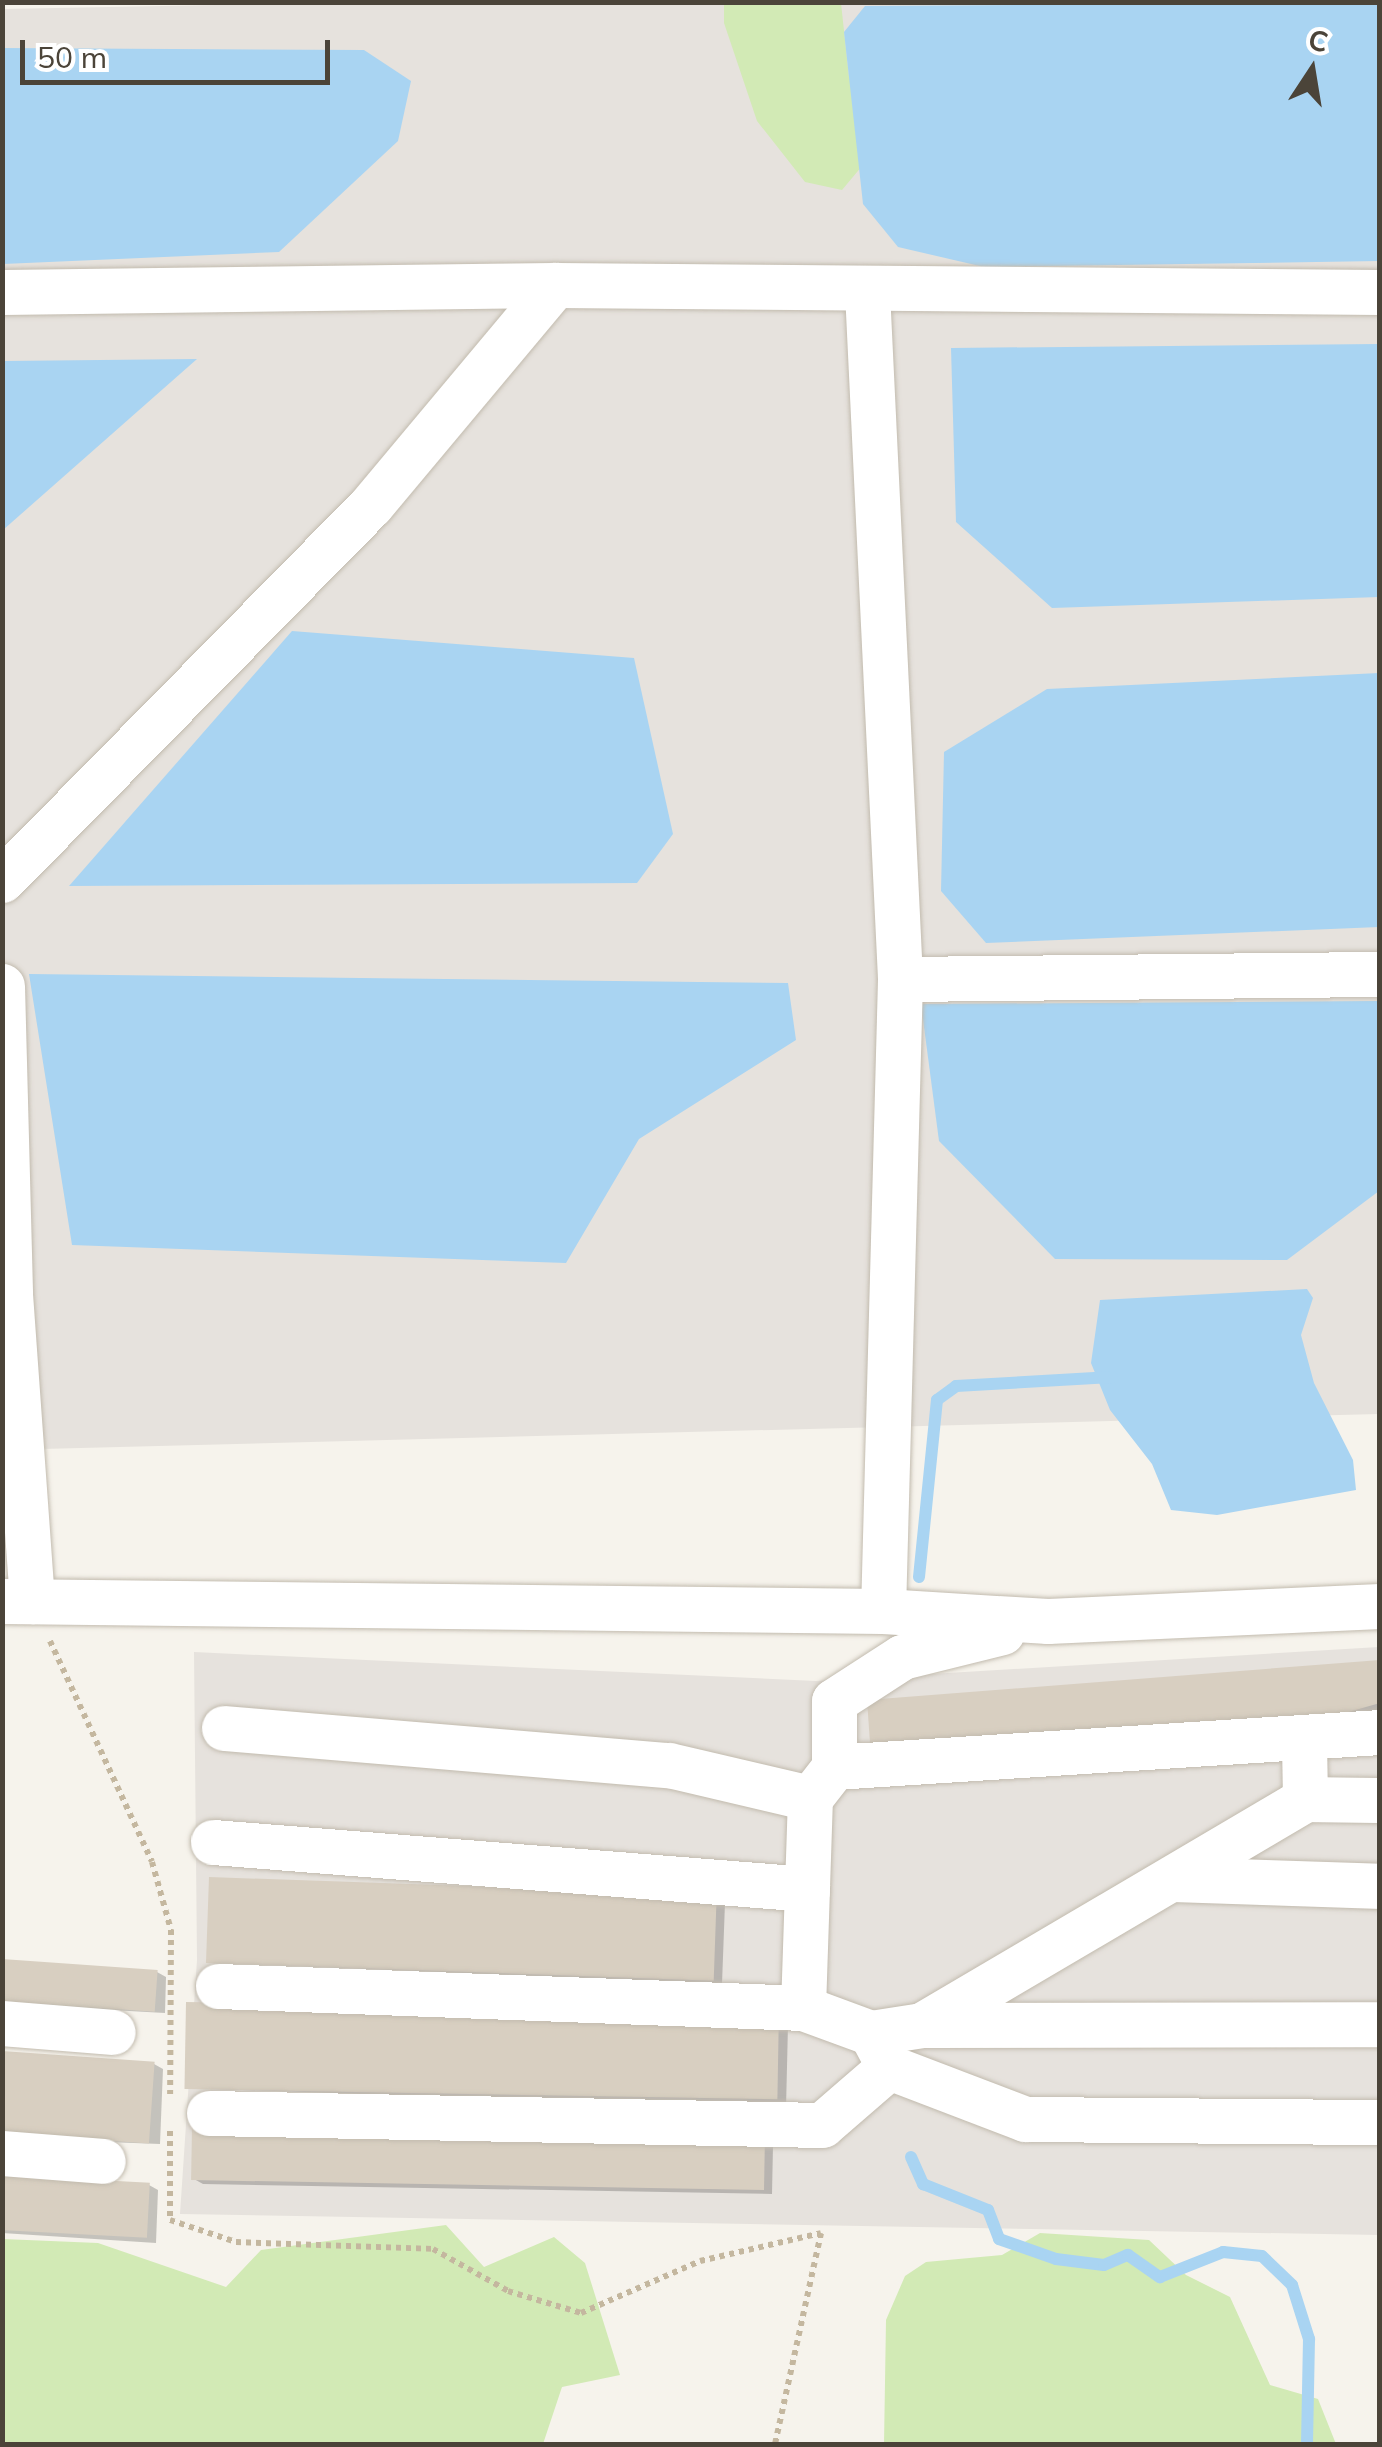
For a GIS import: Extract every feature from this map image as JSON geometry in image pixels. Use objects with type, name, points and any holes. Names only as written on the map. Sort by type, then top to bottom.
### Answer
[{"type":"street","points":[[2,880],[372,506],[555,285]]},
{"type":"street","points":[[2,292],[555,285],[867,292],[1380,292]]},
{"type":"street","points":[[867,292],[900,979],[883,1611]]},
{"type":"street","points":[[900,979],[1380,974]]},
{"type":"street","points":[[2,986],[17,1601],[883,1611],[1048,1622],[1380,1606]]},
{"type":"street","points":[[803,2008],[807,1889],[834,1701],[902,1656],[1048,1622]]},
{"type":"street","points":[[224,1728],[669,1765],[822,1782],[1380,1732]]},
{"type":"street","points":[[1304,1740],[1305,1798]]},
{"type":"street","points":[[209,2113],[822,2125],[880,2050],[1173,1880],[1305,1798],[1380,1800]]},
{"type":"street","points":[[214,1842],[807,1889]]},
{"type":"street","points":[[1173,1880],[1380,1886]]},
{"type":"street","points":[[218,1986],[803,2008],[880,2050],[1025,2119],[1380,2122]]},
{"type":"street","points":[[2,2023],[113,2032]]},
{"type":"street","points":[[922,2024],[1380,2024]]},
{"type":"street","points":[[2,2154],[103,2161]]},
{"type":"path","points":[[774,2444],[822,2233]]},
{"type":"shaded area","points":[[376,2],[1379,3],[1379,1414],[3,1450],[2,9]]},
{"type":"shaded area","points":[[1379,1647],[1379,2235],[180,2214],[197,1960],[194,1652],[816,1681]]},
{"type":"green space","points":[[724,3],[841,3],[849,77],[878,147],[842,190],[805,182],[757,121],[724,23]]},
{"type":"green space","points":[[446,2225],[484,2267],[554,2237],[585,2263],[620,2375],[562,2387],[543,2444],[3,2444],[3,2239],[98,2243],[226,2287],[261,2250]]},
{"type":"green space","points":[[1040,2233],[1149,2240],[1186,2275],[1230,2297],[1270,2385],[1318,2399],[1336,2444],[884,2444],[886,2320],[905,2276],[926,2262],[1002,2255]]},
{"type":"water","points":[[1379,3],[1379,261],[984,267],[898,247],[863,204],[844,32],[865,6]]},
{"type":"water","points":[[2,48],[364,50],[411,81],[398,141],[279,252],[3,264]]},
{"type":"water","points":[[1379,344],[1379,597],[1052,608],[956,522],[951,348]]},
{"type":"water","points":[[197,359],[3,530],[3,361]]},
{"type":"water","points":[[292,631],[634,658],[673,834],[637,883],[69,886]]},
{"type":"water","points":[[1379,673],[1379,927],[986,943],[941,891],[944,752],[1047,689]]},
{"type":"water","points":[[29,974],[788,983],[796,1040],[639,1139],[566,1263],[72,1245]]},
{"type":"water","points":[[1379,1001],[1379,1191],[1287,1260],[1055,1259],[939,1141],[921,1004]]},
{"type":"water","points":[[1307,1289],[1313,1298],[1301,1335],[1314,1383],[1353,1460],[1356,1490],[1217,1515],[1171,1510],[1152,1464],[1110,1410],[1091,1363],[1100,1300]]},
{"type":"building","points":[[1380,1660],[1380,1703],[1310,1723],[870,1743],[867,1700]]},
{"type":"building","points":[[209,1877],[717,1895],[714,1981],[206,1963]]},
{"type":"building","points":[[2,1959],[158,1970],[155,2012],[2,2001]]},
{"type":"building","points":[[186,2002],[779,2012],[777,2099],[184,2089]]},
{"type":"building","points":[[2,2051],[155,2062],[149,2143],[2,2133]]},
{"type":"building","points":[[192,2128],[765,2138],[764,2190],[191,2180]]},
{"type":"building","points":[[2,2175],[150,2183],[147,2238],[2,2230]]},
{"type":"waterway","points":[[919,1577],[937,1400],[956,1386],[1112,1377]]},
{"type":"waterway","points":[[911,2157],[923,2184],[988,2210],[999,2239],[1056,2259],[1104,2265],[1128,2255],[1160,2277],[1223,2252],[1262,2256],[1292,2285],[1309,2339],[1307,2444]]}]
